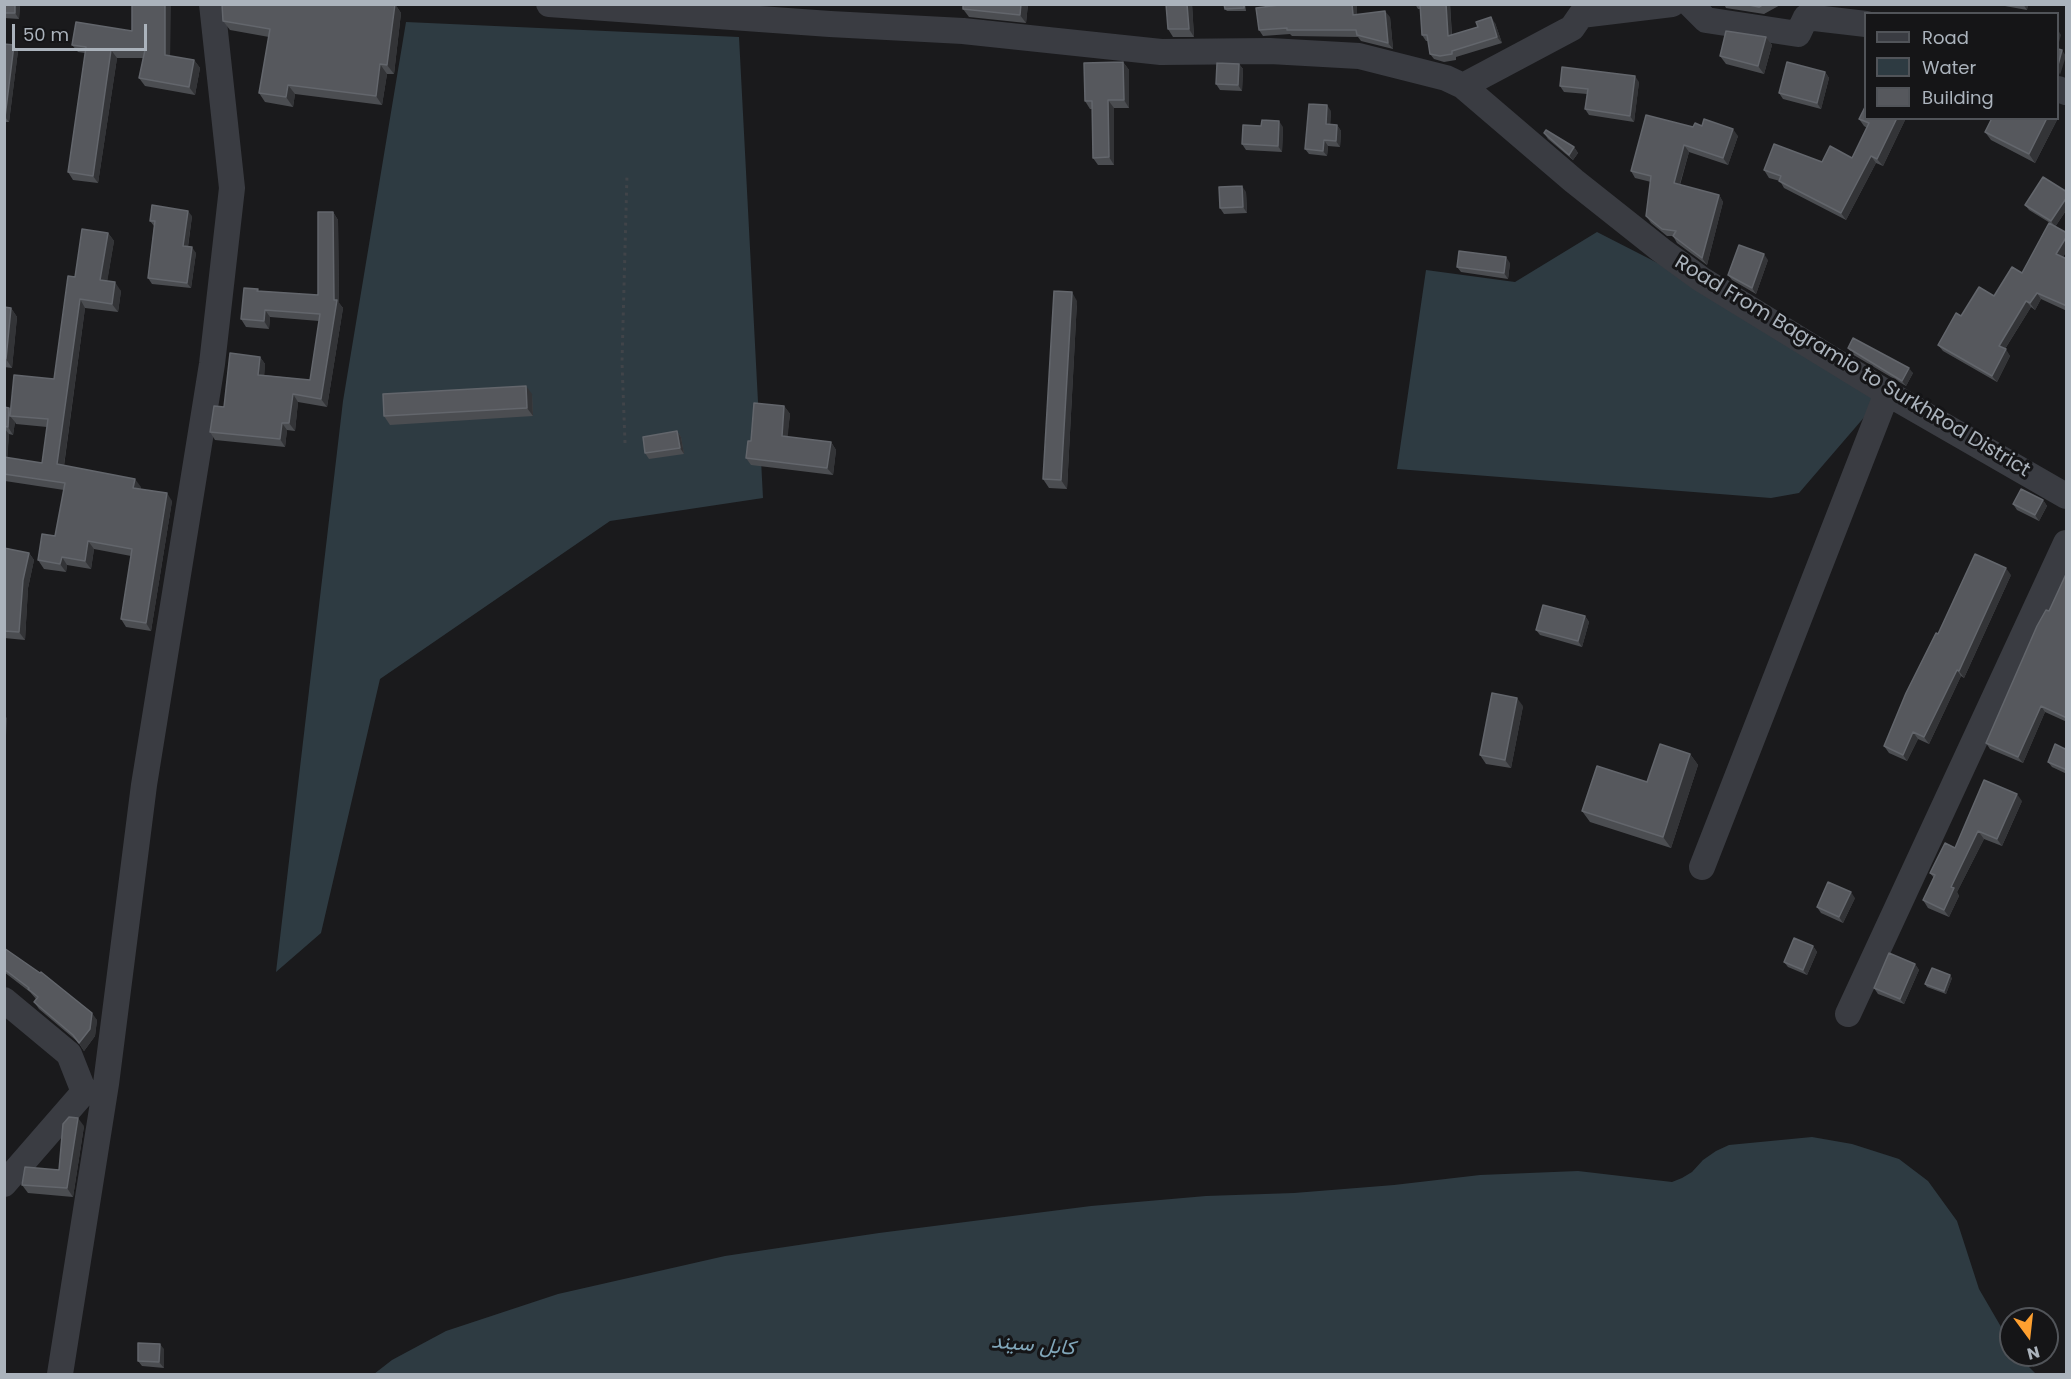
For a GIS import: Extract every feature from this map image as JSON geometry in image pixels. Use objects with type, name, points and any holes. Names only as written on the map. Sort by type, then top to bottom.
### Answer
[{"type":"street","points":[[60,1374],[106,1083],[144,785],[212,364],[232,188],[212,4]]},
{"type":"street","name":"Road From Bagramio to SurkhRod District","points":[[549,4],[963,31],[1161,52],[1270,51],[1359,56],[1446,78],[1463,86],[1574,181],[1701,279],[1887,393],[2067,496]]},
{"type":"street","points":[[1463,86],[1572,28],[1581,15],[1672,4]]},
{"type":"street","points":[[1690,4],[1706,20],[1798,34],[1806,17],[1864,24]]},
{"type":"street","points":[[1702,867],[1887,393]]},
{"type":"street","points":[[1848,1014],[2067,543]]},
{"type":"street","points":[[4,1000],[69,1054],[84,1092],[4,1184]]},
{"type":"path","points":[[625,443],[622,362],[627,174]]},
{"type":"water","points":[[406,22],[739,37],[763,498],[610,521],[380,679],[321,933],[276,972],[343,401]]},
{"type":"water","points":[[1597,232],[1685,277],[1879,400],[1799,493],[1771,498],[1397,469],[1426,270],[1515,282]]},
{"type":"water","name":"کابل سيند","points":[[1812,1137],[1852,1144],[1899,1159],[1928,1181],[1957,1221],[1979,1289],[1999,1323],[1999,1367],[2029,1367],[2036,1374],[374,1374],[392,1360],[446,1331],[558,1294],[725,1256],[879,1233],[1091,1206],[1206,1196],[1294,1193],[1480,1175],[1578,1171],[1672,1182],[1692,1172],[1703,1160],[1729,1145]]},
{"type":"building","points":[[4,4],[15,4],[15,13],[4,13]]},
{"type":"building","points":[[132,4],[165,4],[165,55],[194,60],[189,87],[139,78],[145,50],[111,50],[93,176],[68,172],[86,47],[72,45],[76,22],[132,31]]},
{"type":"building","points":[[222,4],[395,4],[387,65],[380,64],[376,96],[288,85],[286,97],[259,93],[270,29],[223,21]]},
{"type":"building","points":[[963,4],[1021,4],[1020,15],[963,9]]},
{"type":"building","points":[[1166,4],[1187,4],[1189,29],[1168,29]]},
{"type":"building","points":[[1224,4],[1244,4],[1244,8],[1225,9]]},
{"type":"building","points":[[1287,4],[1352,4],[1353,15],[1385,11],[1388,43],[1357,35],[1356,30],[1287,30],[1287,28],[1259,30],[1256,8]]},
{"type":"building","points":[[1420,4],[1446,4],[1448,36],[1478,27],[1476,22],[1491,17],[1497,37],[1452,51],[1452,54],[1440,56],[1430,54],[1427,35],[1422,35]]},
{"type":"building","points":[[1744,4],[1764,4],[1759,7]]},
{"type":"building","points":[[1726,31],[1766,37],[1758,66],[1720,56]]},
{"type":"building","points":[[4,44],[14,45],[5,117],[4,117]]},
{"type":"building","points":[[1123,62],[1124,100],[1108,100],[1109,157],[1093,158],[1092,101],[1085,101],[1084,63]]},
{"type":"building","points":[[1787,62],[1825,72],[1817,103],[1779,93]]},
{"type":"building","points":[[1217,63],[1239,64],[1238,85],[1216,84]]},
{"type":"building","points":[[1562,67],[1635,76],[1630,116],[1585,109],[1588,89],[1560,86]]},
{"type":"building","points":[[1309,104],[1327,105],[1326,124],[1337,125],[1336,141],[1324,140],[1323,151],[1305,149]]},
{"type":"building","points":[[1864,109],[1864,120],[1896,120],[1877,159],[1871,156],[1841,213],[1779,181],[1781,176],[1764,170],[1774,144],[1822,162],[1830,146],[1852,158],[1869,123],[1859,119]]},
{"type":"building","points":[[1646,115],[1693,127],[1695,123],[1702,126],[1704,119],[1733,129],[1723,158],[1684,145],[1674,183],[1719,195],[1702,258],[1673,236],[1676,231],[1662,229],[1646,216],[1651,176],[1631,171]]},
{"type":"building","points":[[1262,120],[1279,121],[1278,146],[1242,144],[1243,125],[1261,126]]},
{"type":"building","points":[[1991,120],[2046,120],[2029,154],[1985,132]]},
{"type":"building","points":[[1546,130],[1574,147],[1569,155],[1544,133]]},
{"type":"building","points":[[2043,177],[2067,192],[2067,197],[2051,221],[2025,205]]},
{"type":"building","points":[[1242,186],[1243,207],[1220,208],[1219,187]]},
{"type":"building","points":[[152,205],[188,211],[183,246],[192,247],[187,283],[148,278],[155,221],[150,221]]},
{"type":"building","points":[[318,212],[333,212],[334,300],[337,300],[321,399],[293,394],[289,423],[282,423],[280,439],[210,432],[214,406],[224,407],[230,353],[260,357],[258,375],[310,380],[320,314],[265,310],[264,321],[241,319],[244,288],[318,295]]},
{"type":"building","points":[[2049,223],[2067,233],[2056,254],[2067,259],[2067,306],[2037,293],[2030,303],[2026,301],[1999,346],[2006,349],[1992,376],[1938,345],[1956,313],[1961,316],[1979,287],[1994,296],[2012,267],[2022,273]]},
{"type":"building","points":[[82,229],[108,233],[100,280],[115,282],[112,304],[80,299],[57,464],[135,479],[133,488],[167,493],[146,623],[121,619],[132,549],[88,541],[85,561],[62,557],[60,564],[38,560],[42,534],[55,536],[65,483],[4,474],[4,457],[42,463],[48,419],[10,416],[14,375],[54,379],[68,276],[75,277]]},
{"type":"building","points":[[1739,245],[1764,254],[1752,288],[1728,275]]},
{"type":"building","points":[[1459,251],[1506,257],[1504,273],[1457,267]]},
{"type":"building","points":[[1054,291],[1072,292],[1061,480],[1043,479]]},
{"type":"building","points":[[4,307],[11,308],[6,359],[4,359]]},
{"type":"building","points":[[1853,338],[1909,368],[1902,381],[1848,348]]},
{"type":"building","points":[[526,386],[527,408],[384,416],[383,394]]},
{"type":"building","points":[[754,403],[784,406],[782,436],[831,442],[827,468],[746,458],[748,441],[751,441]]},
{"type":"building","points":[[4,407],[9,408],[8,427],[4,426]]},
{"type":"building","points":[[677,431],[680,448],[645,453],[643,437]]},
{"type":"building","points":[[2021,489],[2043,500],[2035,515],[2013,504]]},
{"type":"building","points":[[4,548],[29,553],[23,580],[19,632],[4,631]]},
{"type":"building","points":[[1975,554],[2006,568],[1959,671],[1957,670],[1924,737],[1913,732],[1903,755],[1884,746],[1906,693],[1936,633],[1938,634]]},
{"type":"building","points":[[2067,572],[2067,718],[2041,706],[2018,757],[1986,743],[2037,626],[2046,610],[2049,611]]},
{"type":"building","points":[[1543,605],[1585,616],[1578,641],[1536,630]]},
{"type":"building","points":[[1492,693],[1517,698],[1505,760],[1480,755]]},
{"type":"building","points":[[1660,744],[1690,754],[1663,837],[1582,811],[1597,766],[1647,782]]},
{"type":"building","points":[[2055,744],[2065,749],[2067,745],[2067,770],[2048,762]]},
{"type":"building","points":[[1984,780],[2017,794],[1997,839],[1978,831],[1951,887],[1954,888],[1944,910],[1923,900],[1935,875],[1930,873],[1945,843],[1955,848]]},
{"type":"building","points":[[1828,882],[1851,892],[1839,917],[1817,907]]},
{"type":"building","points":[[1794,938],[1813,946],[1803,970],[1784,962]]},
{"type":"building","points":[[4,948],[41,972],[92,1013],[90,1029],[79,1043],[73,1035],[34,1002],[38,997],[29,988],[4,969]]},
{"type":"building","points":[[1889,953],[1915,964],[1900,999],[1874,988]]},
{"type":"building","points":[[1932,968],[1950,975],[1944,991],[1925,984]]},
{"type":"building","points":[[69,1117],[78,1118],[67,1188],[22,1185],[25,1167],[59,1170],[63,1124]]},
{"type":"building","points":[[138,1343],[160,1344],[159,1362],[138,1361]]}]
